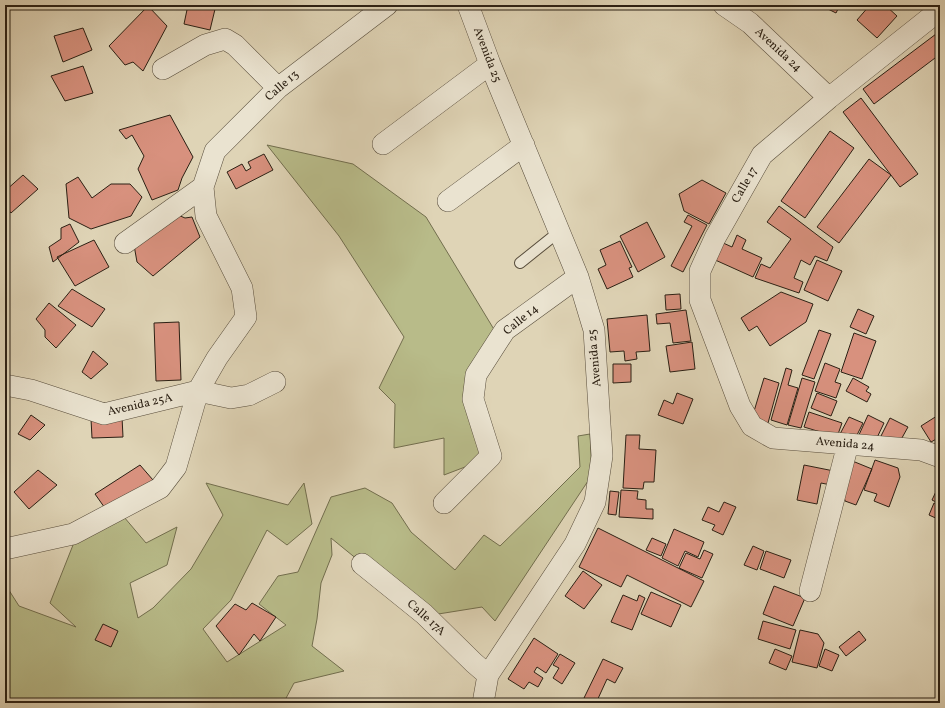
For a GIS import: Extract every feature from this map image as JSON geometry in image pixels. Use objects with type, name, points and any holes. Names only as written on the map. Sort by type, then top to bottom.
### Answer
[{"type":"street","name":"Calle 13","points":[[203,187],[215,151],[278,88],[387,5]]},
{"type":"street","name":"Avenida 25","points":[[468,5],[490,64],[578,277],[594,330],[602,456],[595,502],[575,544],[488,675],[483,703]]},
{"type":"street","name":"Avenida 24","points":[[724,5],[750,23],[829,98]]},
{"type":"street","name":"Calle 17","points":[[752,426],[740,406],[700,300],[700,271],[715,238],[762,155],[829,98],[936,13],[940,12]]},
{"type":"street","points":[[163,69],[205,45],[226,39],[235,45],[278,88]]},
{"type":"street","points":[[383,144],[490,64]]},
{"type":"street","points":[[448,201],[524,145]]},
{"type":"street","points":[[5,549],[73,534],[160,488],[176,467],[198,391],[216,358],[246,317],[242,288],[206,216],[203,187],[125,243]]},
{"type":"street","name":"Calle 14","points":[[444,503],[491,456],[473,399],[476,375],[505,330],[578,277]]},
{"type":"street","name":"Avenida 25A","points":[[5,385],[30,390],[104,414],[198,391],[231,398],[249,395],[275,382]]},
{"type":"street","name":"Avenida 24","points":[[752,426],[773,438],[921,450],[940,456]]},
{"type":"street","points":[[810,591],[848,444]]},
{"type":"street","name":"Calle 17A","points":[[362,564],[424,614],[488,675]]},
{"type":"lane","points":[[520,263],[560,231]]},
{"type":"green space","points":[[267,145],[353,164],[426,217],[498,336],[465,386],[486,459],[444,475],[444,438],[394,448],[395,404],[379,388],[404,337],[339,236]]},
{"type":"green space","points":[[590,434],[592,475],[495,621],[482,607],[432,615],[331,538],[332,555],[321,583],[312,646],[344,671],[294,683],[284,702],[285,703],[5,703],[5,584],[19,606],[76,627],[50,603],[75,540],[124,517],[146,543],[177,527],[167,565],[130,583],[138,618],[153,608],[191,569],[223,515],[206,483],[288,505],[304,483],[312,524],[287,545],[267,530],[231,600],[203,629],[227,662],[286,625],[259,604],[278,576],[298,572],[331,497],[365,488],[392,503],[411,532],[455,570],[484,535],[500,546],[580,467],[578,436]]},
{"type":"building","points":[[188,5],[216,5],[210,30],[184,24]]},
{"type":"building","points":[[822,5],[840,5],[836,13]]},
{"type":"building","points":[[870,5],[885,5],[897,16],[877,38],[857,20]]},
{"type":"building","points":[[148,6],[167,26],[143,71],[133,62],[125,65],[109,46]]},
{"type":"building","points":[[83,28],[92,50],[63,62],[54,36]]},
{"type":"building","points":[[940,31],[940,57],[939,55],[874,104],[863,89]]},
{"type":"building","points":[[83,66],[93,93],[65,101],[51,76]]},
{"type":"building","points":[[861,98],[918,174],[900,187],[843,112]]},
{"type":"building","points":[[170,115],[193,157],[182,178],[178,190],[152,200],[138,169],[144,156],[132,135],[126,139],[119,130]]},
{"type":"building","points":[[830,131],[854,148],[805,218],[781,201]]},
{"type":"building","points":[[264,154],[273,170],[236,189],[227,172],[242,164],[246,171],[251,168],[248,162]]},
{"type":"building","points":[[869,159],[891,175],[839,243],[817,227]]},
{"type":"building","points":[[23,175],[38,189],[11,213],[5,206],[5,191]]},
{"type":"building","points":[[78,177],[92,198],[111,184],[130,184],[142,197],[131,216],[91,229],[69,218],[66,184]]},
{"type":"building","points":[[702,180],[726,193],[709,224],[684,211],[679,194]]},
{"type":"building","points":[[779,206],[833,247],[827,261],[815,256],[810,265],[801,260],[794,278],[803,282],[799,293],[755,278],[761,264],[770,268],[791,239],[767,222]]},
{"type":"building","points":[[178,215],[185,218],[192,217],[200,237],[153,276],[137,262],[134,245]]},
{"type":"building","points":[[688,215],[707,225],[683,272],[671,266],[692,226],[684,222]]},
{"type":"building","points":[[647,222],[665,257],[638,272],[620,236]]},
{"type":"building","points":[[70,224],[79,242],[53,262],[49,247],[61,239],[61,228]]},
{"type":"building","points":[[737,235],[746,240],[742,249],[762,258],[753,277],[713,259],[721,242],[732,247]]},
{"type":"building","points":[[94,240],[109,267],[75,286],[57,257]]},
{"type":"building","points":[[620,241],[632,267],[629,268],[633,277],[607,289],[598,269],[606,265],[600,250]]},
{"type":"building","points":[[817,260],[842,271],[828,301],[804,290]]},
{"type":"building","points":[[72,289],[105,309],[92,327],[58,306]]},
{"type":"building","points":[[781,292],[813,304],[806,322],[770,346],[757,326],[749,331],[741,318]]},
{"type":"building","points":[[680,294],[681,309],[666,310],[665,295]]},
{"type":"building","points":[[49,303],[76,325],[56,348],[45,337],[45,330],[36,319]]},
{"type":"building","points":[[858,309],[874,316],[866,334],[850,327]]},
{"type":"building","points":[[686,310],[691,341],[673,343],[670,323],[657,324],[656,314]]},
{"type":"building","points":[[647,315],[650,351],[636,352],[637,359],[625,361],[624,351],[610,352],[607,319]]},
{"type":"building","points":[[179,322],[181,380],[156,381],[154,323]]},
{"type":"building","points":[[819,330],[831,334],[814,379],[802,375]]},
{"type":"building","points":[[854,333],[876,341],[862,379],[841,372]]},
{"type":"building","points":[[692,342],[695,369],[670,372],[666,346]]},
{"type":"building","points":[[93,351],[108,364],[91,379],[82,372]]},
{"type":"building","points":[[825,363],[840,369],[835,382],[841,384],[836,398],[815,391]]},
{"type":"building","points":[[613,364],[631,364],[631,382],[613,383]]},
{"type":"building","points":[[786,368],[792,370],[788,385],[798,388],[787,425],[771,420]]},
{"type":"building","points":[[764,378],[779,383],[768,423],[752,418]]},
{"type":"building","points":[[802,378],[815,382],[801,428],[788,425]]},
{"type":"building","points":[[853,378],[869,387],[866,391],[871,394],[867,402],[846,391]]},
{"type":"building","points":[[677,393],[693,399],[683,424],[658,415],[664,400],[673,404]]},
{"type":"building","points":[[817,393],[837,401],[831,416],[811,408]]},
{"type":"building","points":[[809,412],[842,423],[837,437],[804,427]]},
{"type":"building","points":[[940,414],[940,437],[931,442],[921,426]]},
{"type":"building","points":[[31,415],[45,425],[30,440],[18,434]]},
{"type":"building","points":[[868,415],[884,423],[874,444],[858,437]]},
{"type":"building","points":[[122,417],[123,437],[92,438],[91,419]]},
{"type":"building","points":[[849,417],[863,423],[854,441],[840,434]]},
{"type":"building","points":[[890,418],[908,427],[898,445],[881,436]]},
{"type":"building","points":[[626,435],[640,435],[639,449],[656,450],[654,482],[644,482],[643,489],[623,488]]},
{"type":"building","points":[[850,460],[872,469],[856,505],[845,501],[841,481]]},
{"type":"building","points":[[875,460],[898,468],[900,477],[889,507],[874,501],[877,494],[864,490]]},
{"type":"building","points":[[140,465],[153,480],[107,511],[95,494]]},
{"type":"building","points":[[804,465],[834,471],[831,485],[821,483],[817,504],[797,500]]},
{"type":"building","points":[[38,470],[57,485],[29,509],[14,492]]},
{"type":"building","points":[[940,483],[940,504],[932,500]]},
{"type":"building","points":[[621,490],[638,491],[637,499],[646,500],[646,509],[653,509],[653,519],[619,517]]},
{"type":"building","points":[[610,491],[619,492],[616,515],[608,514]]},
{"type":"building","points":[[724,502],[736,507],[723,535],[712,530],[715,525],[702,520],[708,507],[719,512]]},
{"type":"building","points":[[934,503],[940,506],[940,520],[929,515]]},
{"type":"building","points":[[598,528],[704,581],[691,607],[627,575],[621,587],[579,567]]},
{"type":"building","points":[[674,529],[704,542],[698,557],[685,551],[678,566],[662,558]]},
{"type":"building","points":[[652,538],[666,544],[661,556],[646,550]]},
{"type":"building","points":[[753,546],[764,551],[757,570],[744,565]]},
{"type":"building","points":[[704,550],[713,554],[702,578],[679,568],[686,553],[700,559]]},
{"type":"building","points":[[766,551],[791,560],[784,578],[760,569]]},
{"type":"building","points":[[583,571],[602,585],[584,609],[565,596]]},
{"type":"building","points":[[774,586],[805,598],[793,626],[763,614]]},
{"type":"building","points":[[651,592],[681,605],[671,627],[641,614]]},
{"type":"building","points":[[623,595],[637,601],[639,595],[645,598],[632,630],[611,622]]},
{"type":"building","points":[[252,603],[276,617],[260,641],[254,634],[239,655],[216,626],[235,604],[246,610]]},
{"type":"building","points":[[763,621],[796,630],[790,649],[758,639]]},
{"type":"building","points":[[103,624],[118,631],[111,647],[95,640]]},
{"type":"building","points":[[800,630],[818,634],[824,643],[817,668],[792,662]]},
{"type":"building","points":[[859,631],[866,640],[846,656],[839,647]]},
{"type":"building","points":[[534,638],[558,654],[546,673],[537,667],[534,672],[543,678],[538,687],[529,682],[524,689],[508,679]]},
{"type":"building","points":[[775,649],[792,656],[786,670],[769,663]]},
{"type":"building","points":[[825,649],[839,655],[832,671],[819,666]]},
{"type":"building","points":[[560,654],[575,663],[562,684],[553,678],[559,668],[553,665]]},
{"type":"building","points":[[603,659],[623,668],[615,683],[607,679],[595,703],[584,698]]}]
